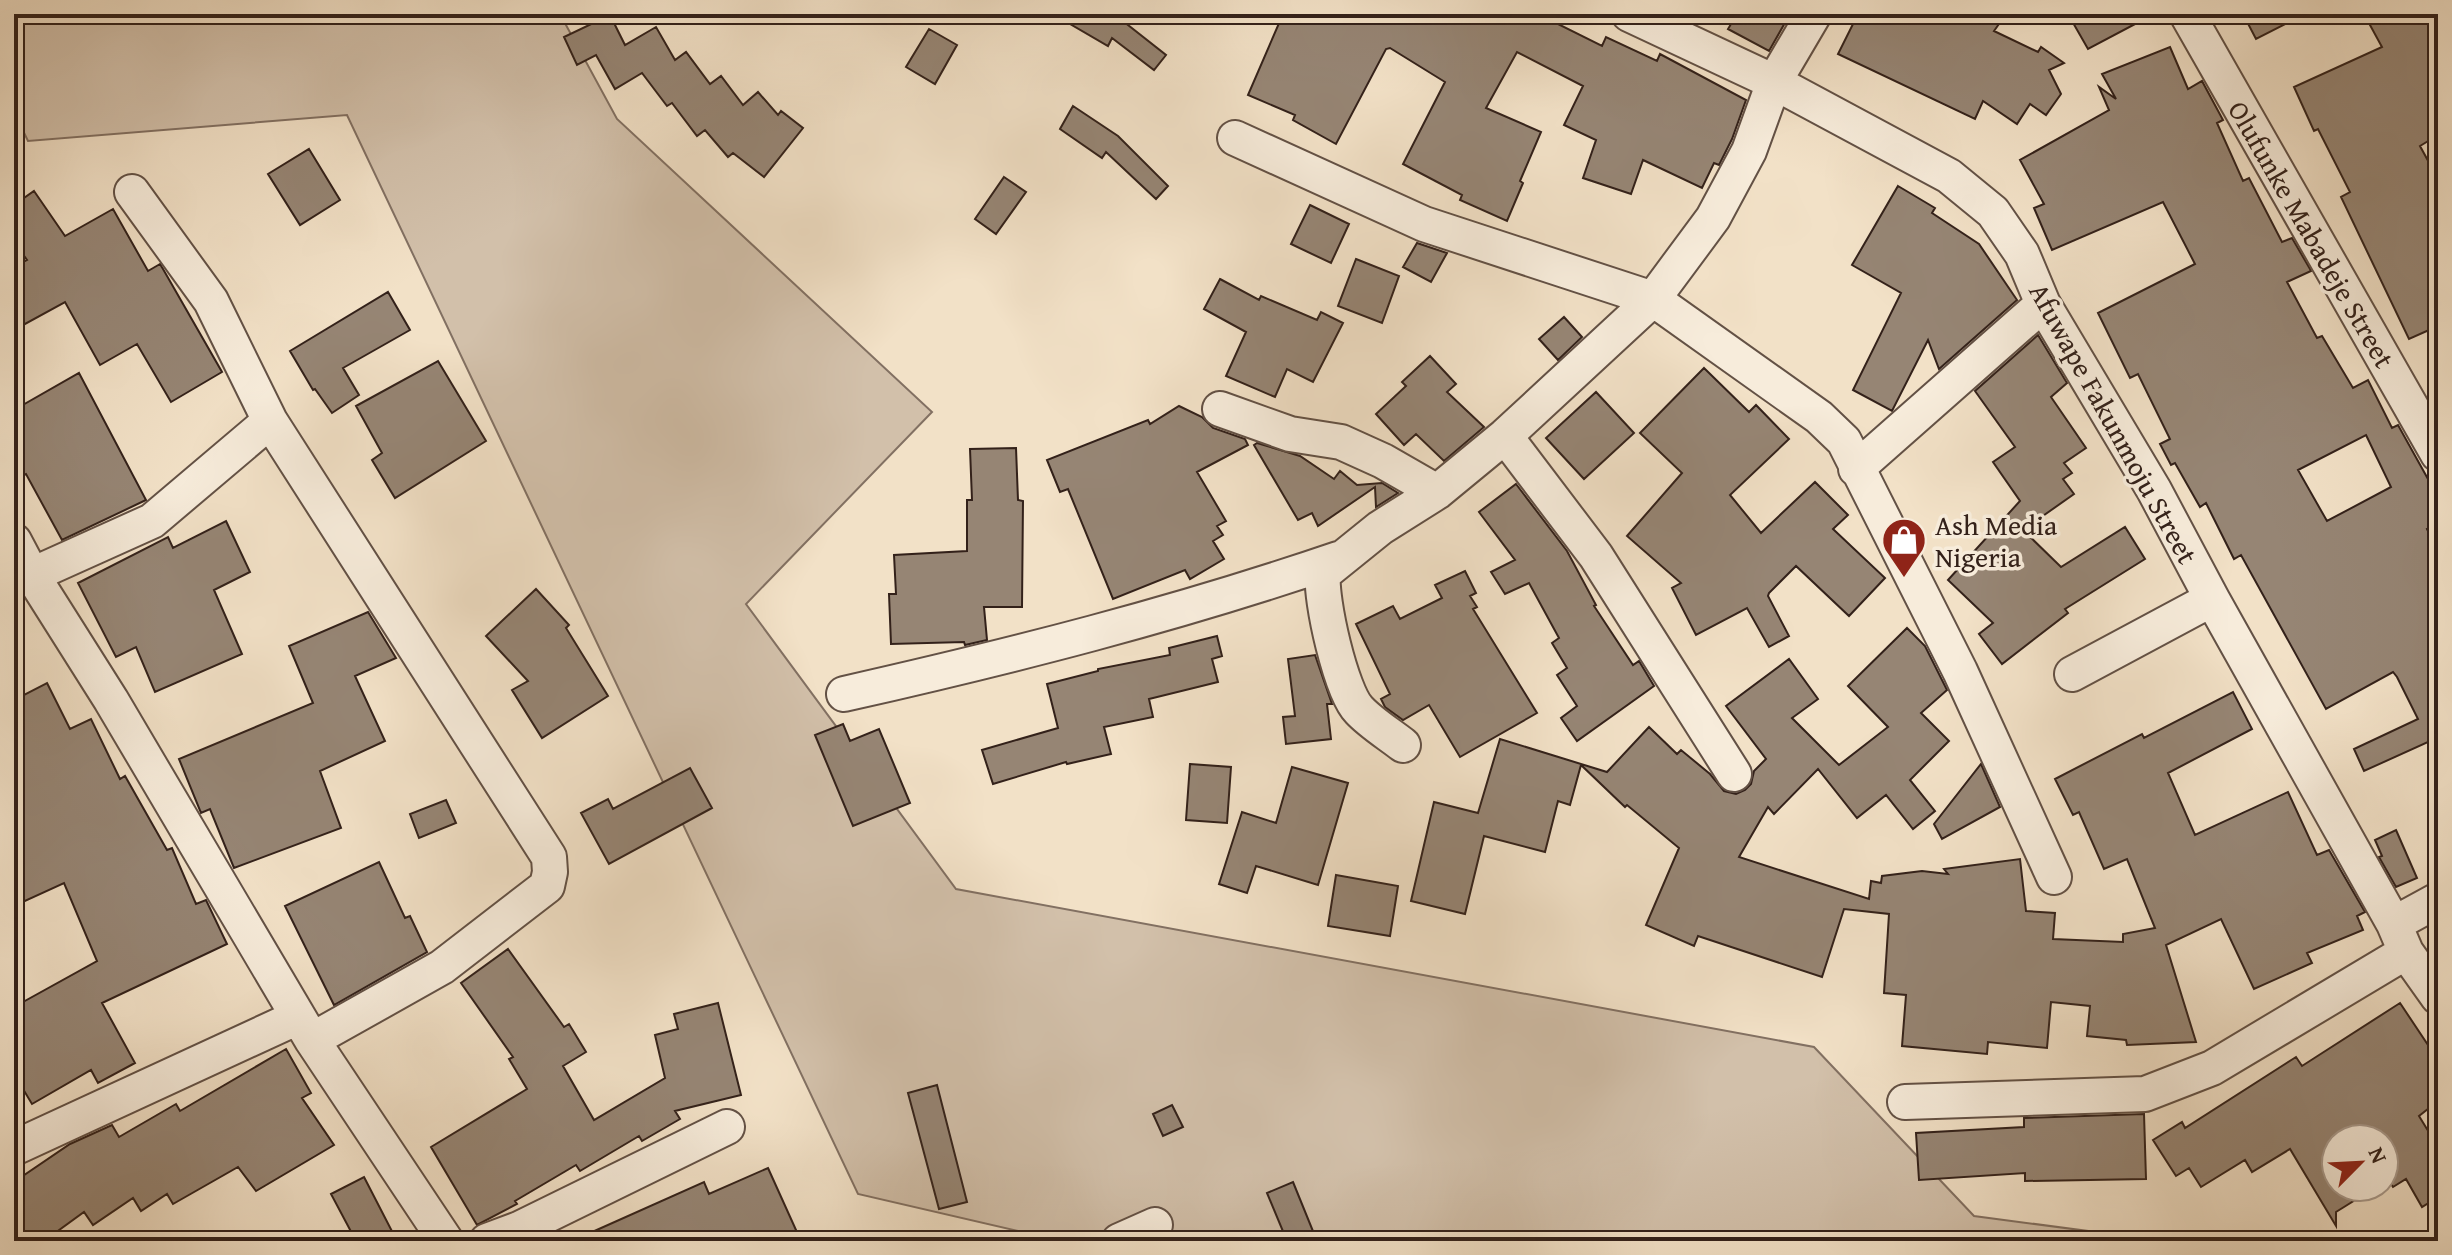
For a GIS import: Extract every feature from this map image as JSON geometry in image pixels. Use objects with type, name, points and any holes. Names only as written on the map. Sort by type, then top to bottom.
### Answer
[{"type":"street","name":"Afuwape Fakunmoju Street","points":[[1629,14],[1774,82],[1949,176],[1993,212],[2022,254],[2043,304],[2154,490],[2400,938],[2438,997]]},
{"type":"street","points":[[1403,745],[1357,709],[1338,662],[1321,588],[1323,574],[1380,528],[1437,492],[1505,436],[1653,299],[1713,218],[1749,151],[1774,82],[1814,14]]},
{"type":"street","name":"Olufunke Mabadeje Street","points":[[2187,14],[2438,454]]},
{"type":"street","points":[[1235,138],[1424,224],[1653,299],[1819,417],[1844,441],[1960,671],[2054,877]]},
{"type":"street","points":[[14,1148],[305,1028],[442,967],[547,886],[550,872],[549,857],[270,421],[211,301],[132,192]]},
{"type":"street","points":[[1856,469],[2043,304]]},
{"type":"street","points":[[1220,409],[1290,434],[1341,442],[1383,461],[1437,492]]},
{"type":"street","points":[[23,577],[152,521],[270,421]]},
{"type":"street","points":[[1505,436],[1596,556],[1734,774]]},
{"type":"street","points":[[14,541],[23,577],[111,700],[305,1028],[446,1241]]},
{"type":"street","points":[[844,694],[990,661],[1224,598],[1338,559]]},
{"type":"street","points":[[2072,674],[2212,599]]},
{"type":"street","points":[[1905,1102],[2145,1094],[2212,1068],[2400,938],[2438,900]]},
{"type":"street","points":[[487,1241],[519,1229],[727,1127]]},
{"type":"street","points":[[1119,1241],[1155,1225]]},
{"type":"shaded area","points":[[14,14],[560,14],[617,119],[932,412],[746,604],[956,889],[1814,1047],[1974,1216],[2164,1241],[1061,1241],[858,1194],[347,115],[28,141],[14,112]]},
{"type":"building","points":[[1053,14],[1114,14],[1166,55],[1154,70],[1112,38],[1108,46]]},
{"type":"building","points":[[1283,14],[1538,14],[1602,46],[1606,37],[1657,61],[1660,54],[1746,100],[1719,165],[1714,163],[1702,188],[1643,160],[1631,194],[1583,178],[1596,140],[1564,125],[1583,86],[1517,52],[1486,108],[1541,132],[1507,221],[1460,200],[1462,195],[1403,164],[1445,82],[1390,48],[1386,49],[1336,144],[1293,120],[1295,115],[1248,95]]},
{"type":"building","points":[[1737,14],[1790,14],[1769,51],[1728,29]]},
{"type":"building","points":[[1858,14],[2006,14],[1994,31],[2038,52],[2041,47],[2064,63],[2049,70],[2061,94],[2046,115],[2030,104],[2017,124],[1983,101],[1975,119],[1838,54]]},
{"type":"building","points":[[2068,14],[2154,14],[2088,49]]},
{"type":"building","points":[[2243,14],[2305,14],[2256,39]]},
{"type":"building","points":[[2364,14],[2438,14],[2438,135],[2420,146],[2438,179],[2438,326],[2409,339],[2341,197],[2350,192],[2318,129],[2314,131],[2294,87],[2382,47]]},
{"type":"building","points":[[610,15],[625,45],[656,27],[675,60],[686,52],[710,84],[721,76],[743,105],[758,92],[778,115],[781,111],[803,128],[764,177],[733,153],[728,157],[705,130],[697,136],[672,103],[667,106],[642,73],[615,89],[596,55],[577,65],[564,37]]},
{"type":"building","points":[[929,29],[957,45],[935,84],[906,67]]},
{"type":"building","points":[[2170,47],[2188,89],[2202,81],[2223,120],[2217,123],[2243,181],[2249,178],[2282,242],[2292,238],[2311,271],[2287,282],[2317,338],[2322,336],[2353,388],[2368,380],[2392,428],[2398,425],[2438,491],[2438,524],[2427,529],[2438,552],[2438,757],[2430,741],[2364,771],[2354,749],[2418,719],[2397,677],[2393,672],[2326,709],[2241,555],[2234,559],[2206,503],[2200,507],[2175,463],[2171,465],[2160,444],[2170,439],[2138,374],[2130,378],[2098,313],[2195,264],[2163,202],[2052,250],[2034,208],[2044,204],[2020,160],[2109,110],[2099,87],[2116,99],[2102,74]],"holes":[[[2366,435],[2391,487],[2327,521],[2298,470]]]},
{"type":"building","points":[[1073,106],[1118,136],[1168,186],[1156,199],[1106,152],[1102,158],[1060,129]]},
{"type":"building","points":[[309,149],[340,200],[300,225],[268,174]]},
{"type":"building","points":[[1004,177],[1026,192],[996,234],[975,219]]},
{"type":"building","points":[[1898,186],[1935,208],[1932,213],[1979,244],[2017,300],[1939,369],[1928,340],[1892,411],[1853,390],[1901,293],[1852,265]]},
{"type":"building","points":[[34,191],[65,236],[113,209],[148,271],[160,264],[222,372],[171,402],[137,344],[100,365],[65,302],[14,330],[14,267],[27,260],[14,242],[14,205]]},
{"type":"building","points":[[1310,205],[1349,224],[1331,263],[1291,244]]},
{"type":"building","points":[[1417,243],[1447,253],[1431,282],[1403,267]]},
{"type":"building","points":[[1356,259],[1399,276],[1382,323],[1338,306]]},
{"type":"building","points":[[1220,279],[1259,300],[1261,296],[1317,320],[1321,312],[1343,323],[1313,382],[1287,369],[1275,397],[1226,376],[1246,332],[1204,309]]},
{"type":"building","points":[[388,292],[410,330],[343,368],[359,395],[332,413],[313,390],[290,351]]},
{"type":"building","points":[[1564,317],[1582,337],[1558,360],[1539,339]]},
{"type":"building","points":[[2038,335],[2067,383],[2051,397],[2086,448],[2064,463],[2072,473],[2063,479],[2074,494],[2023,530],[2061,567],[2125,527],[2145,559],[2065,609],[2068,613],[2002,664],[1979,634],[1993,623],[1948,580],[2020,501],[1993,462],[2015,447],[1975,391]]},
{"type":"building","points":[[1430,356],[1456,384],[1447,392],[1484,427],[1444,461],[1416,434],[1404,445],[1376,414],[1406,386],[1402,382]]},
{"type":"building","points":[[438,361],[486,441],[395,498],[372,460],[382,453],[356,406]]},
{"type":"building","points":[[1704,368],[1749,412],[1756,405],[1789,439],[1730,495],[1761,533],[1815,482],[1848,515],[1833,529],[1885,578],[1849,616],[1796,566],[1768,596],[1789,636],[1769,647],[1747,608],[1696,635],[1672,588],[1681,583],[1627,536],[1682,473],[1640,433]]},
{"type":"building","points":[[79,373],[146,500],[62,540],[14,458],[14,410]]},
{"type":"building","points":[[1596,392],[1634,433],[1584,479],[1546,438]]},
{"type":"building","points":[[1179,406],[1202,417],[1213,428],[1245,439],[1248,445],[1197,472],[1226,521],[1217,526],[1223,535],[1213,541],[1224,559],[1190,579],[1185,570],[1113,599],[1068,489],[1060,492],[1047,460],[1148,420],[1150,424]]},
{"type":"building","points":[[1257,443],[1300,456],[1334,479],[1340,471],[1357,485],[1382,483],[1398,493],[1376,507],[1375,487],[1318,526],[1312,513],[1298,520],[1254,445]]},
{"type":"building","points":[[1016,448],[1018,500],[1023,501],[1022,607],[984,607],[987,640],[965,645],[964,642],[891,644],[889,594],[896,594],[894,555],[967,551],[967,500],[972,500],[970,449]]},
{"type":"building","points":[[1516,484],[1567,551],[1594,606],[1633,665],[1639,661],[1654,686],[1577,741],[1561,718],[1577,706],[1557,675],[1567,668],[1552,643],[1559,638],[1529,583],[1505,594],[1491,572],[1515,560],[1479,512]]},
{"type":"building","points":[[226,521],[250,572],[214,590],[242,654],[155,692],[136,647],[116,657],[78,583],[168,537],[173,548]]},
{"type":"building","points":[[1465,571],[1476,593],[1470,596],[1477,607],[1473,609],[1537,713],[1460,757],[1429,705],[1403,720],[1385,707],[1381,699],[1390,694],[1356,624],[1393,606],[1400,619],[1442,598],[1435,585]]},
{"type":"building","points":[[536,589],[569,625],[566,628],[608,696],[542,738],[512,690],[528,681],[486,636]]},
{"type":"building","points":[[368,612],[396,658],[355,676],[385,741],[320,771],[341,828],[234,868],[210,809],[201,813],[179,759],[313,703],[289,646]]},
{"type":"building","points":[[1907,628],[1925,646],[1947,690],[1921,713],[1949,741],[1910,780],[1935,811],[1913,829],[1886,795],[1857,818],[1818,769],[1774,814],[1768,807],[1739,857],[1869,899],[1871,881],[1881,883],[1882,876],[1922,871],[1948,874],[1944,869],[2020,859],[2026,911],[2055,913],[2053,939],[2123,942],[2123,934],[2155,928],[2127,859],[2104,869],[2079,812],[2073,815],[2055,779],[2233,692],[2252,729],[2168,773],[2195,835],[2288,792],[2317,855],[2329,850],[2365,912],[2357,916],[2363,930],[2307,953],[2312,963],[2254,989],[2221,919],[2166,945],[2196,1042],[2127,1045],[2126,1040],[2087,1036],[2090,1006],[2051,1002],[2047,1048],[1988,1042],[1987,1054],[1902,1046],[1906,995],[1884,993],[1889,914],[1844,909],[1822,977],[1698,936],[1694,946],[1646,925],[1679,848],[1627,805],[1625,807],[1581,765],[1570,805],[1558,801],[1545,852],[1484,836],[1465,914],[1411,901],[1434,802],[1478,813],[1500,739],[1607,772],[1649,727],[1677,754],[1681,750],[1710,774],[1724,791],[1736,794],[1751,784],[1754,771],[1766,759],[1726,706],[1789,659],[1818,699],[1792,718],[1839,765],[1888,727],[1848,686]]},
{"type":"building","points":[[1217,636],[1222,656],[1212,659],[1218,682],[1149,699],[1153,717],[1104,727],[1111,754],[1066,762],[993,784],[982,750],[1058,728],[1047,684],[1098,669],[1170,655],[1169,648]]},
{"type":"building","points":[[1315,655],[1332,704],[1327,704],[1331,739],[1286,744],[1283,717],[1295,716],[1288,659]]},
{"type":"building","points":[[47,683],[70,729],[91,719],[120,779],[125,776],[167,850],[172,848],[196,904],[206,900],[227,944],[102,1003],[135,1063],[98,1083],[91,1070],[32,1104],[14,1074],[14,1007],[97,961],[64,883],[14,906],[14,700]]},
{"type":"building","points":[[843,724],[850,741],[879,729],[910,803],[853,826],[815,735]]},
{"type":"building","points":[[1190,764],[1231,767],[1227,823],[1186,820]]},
{"type":"building","points":[[1981,764],[2000,807],[1942,839],[1934,824]]},
{"type":"building","points":[[1292,767],[1348,783],[1318,885],[1256,866],[1247,893],[1219,884],[1242,812],[1276,823]]},
{"type":"building","points":[[690,768],[712,808],[609,864],[581,813],[608,799],[613,809]]},
{"type":"building","points":[[446,800],[456,823],[419,838],[410,814]]},
{"type":"building","points":[[2396,830],[2417,878],[2396,887],[2379,857],[2382,856],[2375,840]]},
{"type":"building","points":[[379,862],[405,918],[410,916],[427,952],[334,1005],[285,906]]},
{"type":"building","points":[[1336,875],[1398,886],[1390,936],[1328,926]]},
{"type":"building","points":[[508,949],[564,1027],[569,1024],[586,1052],[563,1066],[594,1120],[665,1078],[655,1035],[678,1029],[674,1014],[718,1003],[741,1095],[675,1111],[680,1119],[642,1141],[639,1136],[580,1171],[576,1165],[515,1201],[517,1204],[477,1225],[431,1147],[527,1089],[509,1059],[513,1057],[461,983]]},
{"type":"building","points":[[2400,1003],[2438,1060],[2438,1101],[2419,1116],[2438,1147],[2438,1197],[2422,1207],[2406,1179],[2400,1183],[2400,1123],[2320,1123],[2320,1199],[2290,1149],[2252,1172],[2245,1160],[2201,1187],[2189,1168],[2176,1176],[2153,1140],[2182,1122],[2185,1128],[2296,1057],[2302,1066]]},
{"type":"building","points":[[286,1049],[311,1093],[302,1098],[334,1145],[256,1191],[238,1167],[173,1204],[167,1194],[141,1211],[133,1198],[93,1225],[84,1212],[44,1241],[30,1241],[14,1218],[14,1182],[70,1144],[112,1125],[119,1137],[176,1104],[180,1111]]},
{"type":"building","points":[[937,1085],[967,1202],[939,1209],[908,1093]]},
{"type":"building","points":[[1172,1105],[1183,1127],[1163,1136],[1153,1114]]},
{"type":"building","points":[[2144,1114],[2146,1179],[2025,1181],[2025,1173],[1919,1180],[1916,1133],[2024,1127],[2024,1118]]},
{"type":"building","points":[[768,1168],[801,1241],[572,1241],[704,1182],[709,1194]]},
{"type":"building","points":[[364,1177],[397,1241],[356,1241],[331,1194]]},
{"type":"building","points":[[1293,1182],[1317,1241],[1287,1241],[1267,1193]]},
{"type":"building","points":[[2322,1203],[2350,1203],[2336,1212],[2336,1226]]},
{"type":"place","name":"Ash Media Nigeria","points":[[1904,579]]}]
